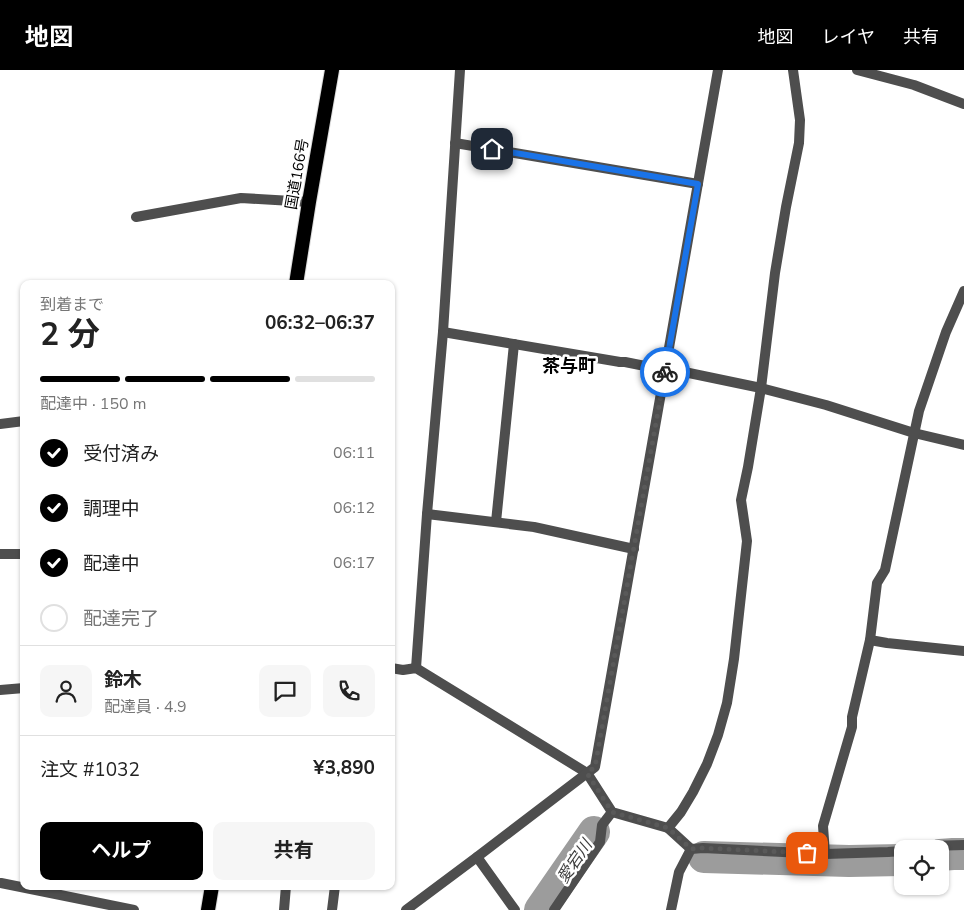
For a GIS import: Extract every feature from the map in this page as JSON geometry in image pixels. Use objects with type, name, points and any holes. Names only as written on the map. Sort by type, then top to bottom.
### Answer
[{"type":"highway","name":"国道166号","points":[[297,280],[332,70]]},
{"type":"highway","points":[[208,910],[211,890]]},
{"type":"street","points":[[416,668],[443,332],[460,70]]},
{"type":"street","points":[[406,910],[595,767],[718,70]]},
{"type":"street","points":[[668,828],[681,812],[707,764],[727,703],[734,660],[747,541],[741,500],[760,388],[776,264],[799,143],[800,120],[794,70]]},
{"type":"street","points":[[858,70],[914,85],[964,104]]},
{"type":"street","points":[[455,143],[698,184]]},
{"type":"street","points":[[136,216],[241,198],[309,202]]},
{"type":"street","points":[[825,854],[824,826],[852,727],[852,717],[870,640],[877,583],[886,570],[919,411],[946,332],[964,291]]},
{"type":"street","points":[[443,332],[665,369],[760,388],[826,405],[914,433],[964,445]]},
{"type":"street","points":[[496,522],[514,344]]},
{"type":"street","points":[[0,424],[20,422]]},
{"type":"street","points":[[427,514],[534,527],[634,549]]},
{"type":"street","points":[[0,554],[20,554]]},
{"type":"street","points":[[870,640],[964,651]]},
{"type":"street","points":[[395,669],[403,670],[416,668],[587,773],[612,812],[668,828],[691,849],[825,854],[894,852]]},
{"type":"street","points":[[0,690],[20,688]]},
{"type":"street","points":[[554,910],[600,842],[602,825],[612,812]]},
{"type":"street","points":[[949,845],[964,845]]},
{"type":"street","points":[[671,910],[679,872],[691,849]]},
{"type":"street","points":[[477,857],[515,910]]},
{"type":"street","points":[[1,884],[20,888]]},
{"type":"street","points":[[32,890],[134,910]]},
{"type":"street","points":[[284,910],[286,890]]},
{"type":"street","points":[[332,910],[334,890]]},
{"type":"waterway","name":"愛宕川","points":[[540,910],[594,832]]},
{"type":"waterway","points":[[949,854],[964,854]]},
{"type":"waterway","points":[[704,857],[849,861],[894,860]]},
{"type":"way so far","points":[[665,372],[595,767],[587,773],[612,812],[668,828],[691,849],[807,853]]},
{"type":"district","name":"茶与町","points":[[569,366]]},
{"type":"route","points":[[492,149],[698,184],[665,372]]}]
